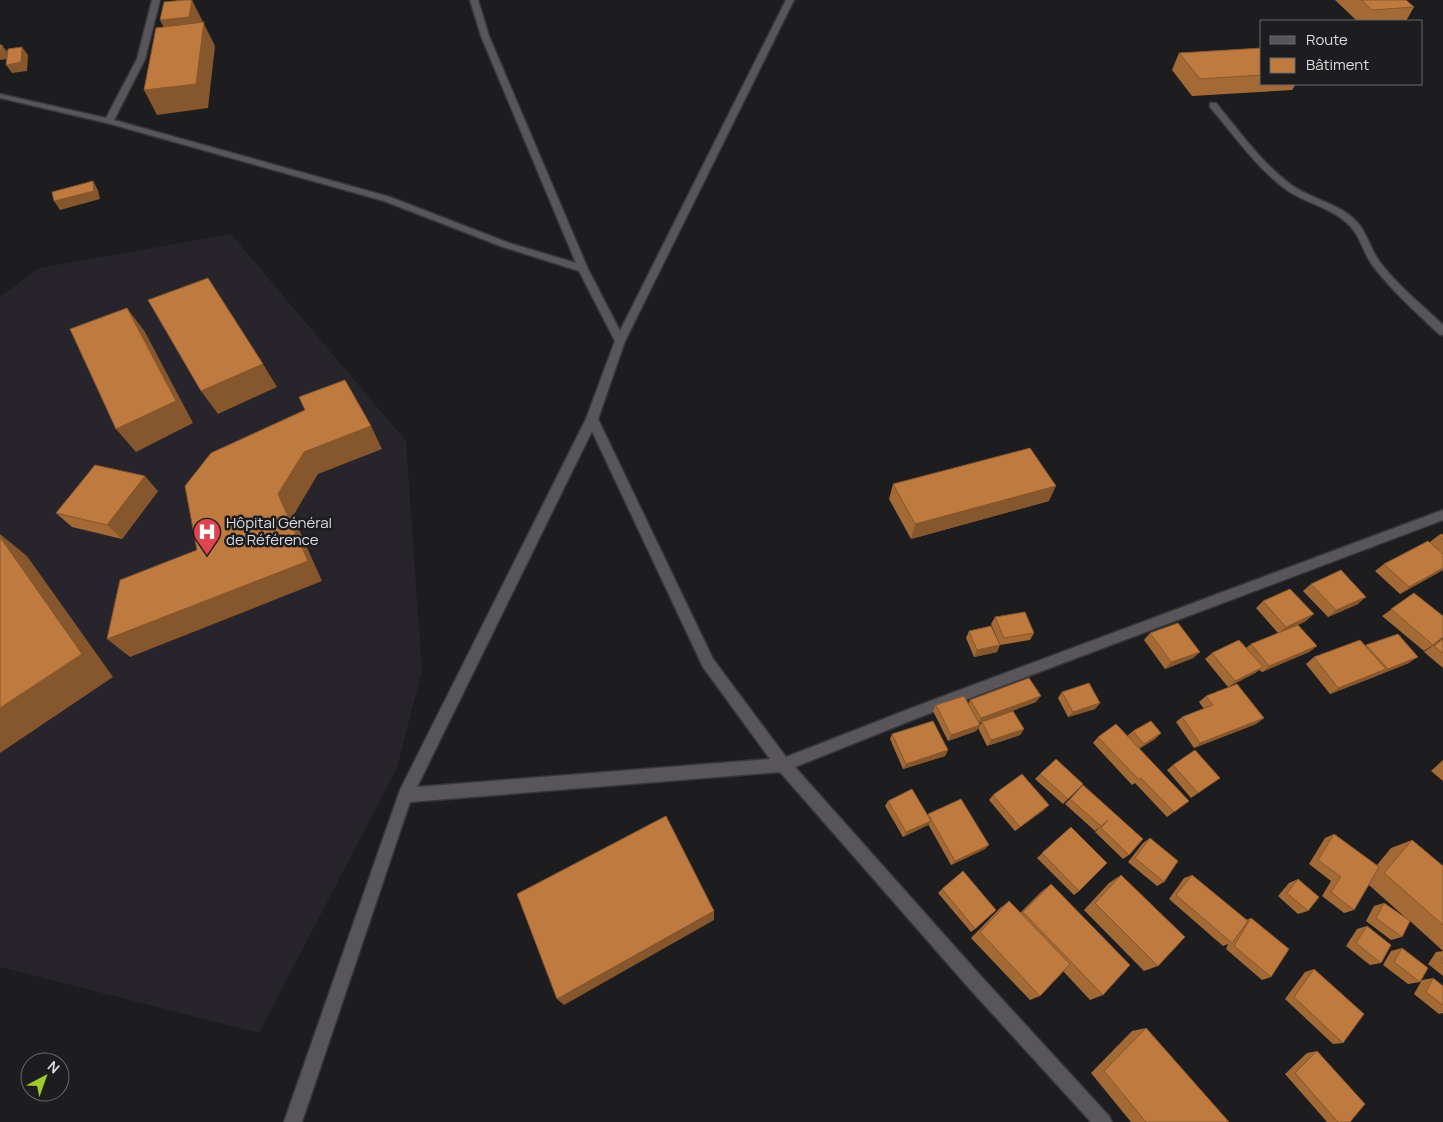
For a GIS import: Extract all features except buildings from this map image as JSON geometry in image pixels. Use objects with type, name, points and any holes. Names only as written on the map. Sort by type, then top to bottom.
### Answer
[{"type":"street","points":[[109,121],[141,59],[156,0]]},
{"type":"street","points":[[474,0],[485,36],[583,269],[620,340]]},
{"type":"street","points":[[293,1122],[405,795],[592,419],[620,340],[790,0]]},
{"type":"street","points":[[0,96],[109,121],[387,199],[506,245],[583,269]]},
{"type":"street","points":[[1213,105],[1270,172],[1301,196],[1348,218],[1366,243],[1373,259],[1386,276],[1443,332]]},
{"type":"street","points":[[592,419],[708,663],[783,765],[974,981],[1103,1122]]},
{"type":"street","points":[[405,795],[783,765],[926,708],[1443,515]]},
{"type":"shaded area","name":"Hôpital Général de Référence","points":[[231,234],[406,441],[422,671],[397,768],[259,1033],[0,967],[0,297],[39,268]]},
{"type":"place","name":"Hôpital Général de Référence","points":[[207,556]]}]
